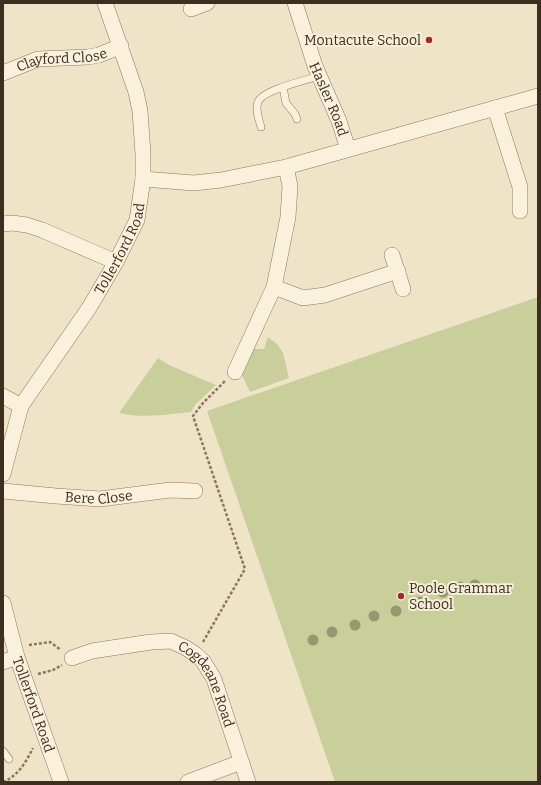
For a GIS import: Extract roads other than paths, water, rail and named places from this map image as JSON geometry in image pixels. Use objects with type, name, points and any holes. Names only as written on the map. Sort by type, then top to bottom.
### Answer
[{"type":"street","name":"Tollerford Road","points":[[3,474],[21,406],[89,308],[116,262],[137,220],[143,179],[140,111],[136,92],[105,3]]},
{"type":"street","points":[[191,8],[207,3]]},
{"type":"street","name":"Hasler Road","points":[[295,3],[319,76],[339,121],[348,149]]},
{"type":"street","name":"Clayford Close","points":[[3,73],[38,60],[100,55],[120,46]]},
{"type":"street","name":"Hasler Road","points":[[143,179],[194,182],[222,180],[286,167],[538,96]]},
{"type":"street","points":[[495,108],[520,188],[520,211]]},
{"type":"street","points":[[234,372],[256,341],[274,287],[288,217],[290,186],[286,167]]},
{"type":"street","points":[[3,224],[12,223],[27,225],[42,230],[116,262]]},
{"type":"street","points":[[392,255],[403,289]]},
{"type":"street","points":[[274,287],[303,298],[313,297],[325,295],[398,272]]},
{"type":"street","points":[[3,396],[21,406]]},
{"type":"street","name":"Bere Close","points":[[3,491],[100,499],[170,490],[195,491]]},
{"type":"street","name":"Tollerford Road","points":[[3,603],[16,652],[61,782]]},
{"type":"street","name":"Cogdeane Road","points":[[72,658],[92,651],[151,642],[171,641],[195,654],[203,661],[214,679],[248,782]]},
{"type":"street","points":[[3,662],[16,652]]},
{"type":"street","points":[[188,782],[241,762]]},
{"type":"lane","points":[[261,127],[257,107],[260,98],[283,87],[319,76]]},
{"type":"lane","points":[[283,87],[286,103],[290,110],[295,114],[296,120]]},
{"type":"lane","points":[[3,751],[8,758]]},
{"type":"place","name":"Montacute School","points":[[429,40]]},
{"type":"place","name":"Poole Grammar School","points":[[401,596]]}]
